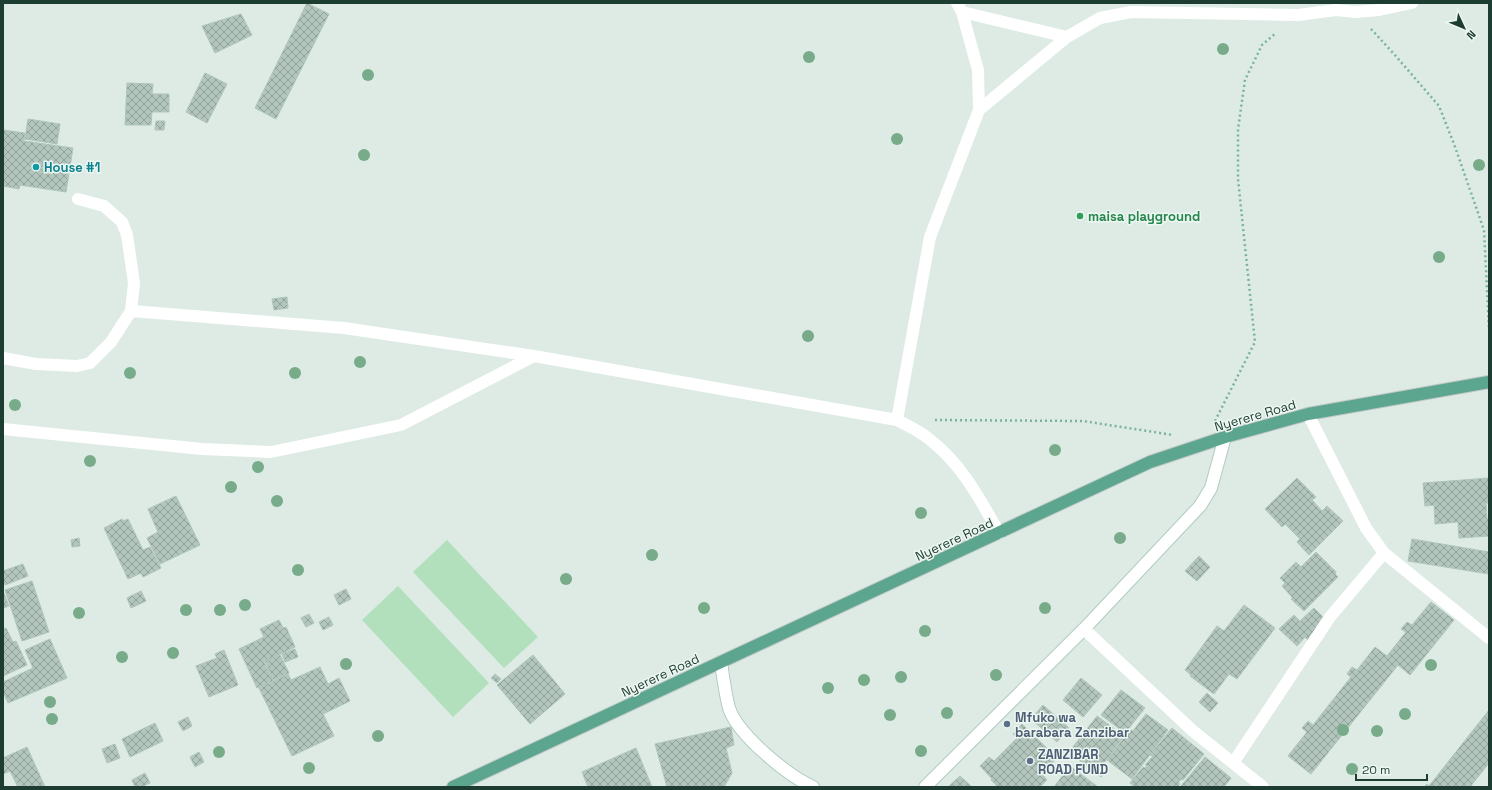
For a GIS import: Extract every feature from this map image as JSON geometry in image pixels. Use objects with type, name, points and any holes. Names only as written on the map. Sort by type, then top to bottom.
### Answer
[{"type":"main road","name":"Nyerere Road","points":[[453,787],[1150,462],[1225,437],[1308,414],[1489,382]]},
{"type":"street","points":[[978,110],[1067,37],[1100,18],[1131,12],[1298,15],[1336,10],[1355,12],[1379,10],[1412,3]]},
{"type":"street","points":[[960,7],[1067,37]]},
{"type":"street","points":[[897,420],[930,237],[978,110],[978,70],[960,7]]},
{"type":"street","points":[[3,358],[36,364],[77,366],[90,363],[111,342],[131,311],[134,283],[126,235],[122,222],[104,206],[78,199]]},
{"type":"street","points":[[131,311],[344,328],[534,356],[897,420],[929,438],[952,460],[976,493],[999,533]]},
{"type":"street","points":[[3,429],[202,449],[271,452],[401,425],[534,356]]},
{"type":"street","points":[[1308,414],[1366,528],[1384,554],[1489,638]]},
{"type":"street","points":[[925,787],[1084,629],[1200,506],[1211,488],[1225,437]]},
{"type":"street","points":[[1233,763],[1330,617],[1384,554]]},
{"type":"street","points":[[1084,629],[1192,731],[1263,787]]},
{"type":"street","points":[[721,662],[730,709],[740,726],[757,746],[801,781],[813,787]]},
{"type":"path","points":[[1355,12],[1439,106],[1484,230],[1489,329]]},
{"type":"path","points":[[1202,445],[1255,342],[1238,179],[1238,129],[1245,80],[1262,45],[1298,15]]},
{"type":"path","points":[[928,420],[1083,421],[1175,435]]},
{"type":"green space","points":[[447,540],[538,637],[504,668],[413,572]]},
{"type":"green space","points":[[398,586],[489,683],[453,717],[362,620]]},
{"type":"building","points":[[307,3],[329,14],[276,119],[255,108]]},
{"type":"building","points":[[241,14],[252,35],[215,53],[202,26]]},
{"type":"building","points":[[205,73],[227,84],[207,123],[186,112]]},
{"type":"building","points":[[127,83],[153,84],[152,94],[169,94],[169,112],[152,112],[151,125],[125,125]]},
{"type":"building","points":[[28,119],[60,124],[57,144],[25,139]]},
{"type":"building","points":[[156,121],[165,121],[164,130],[155,130]]},
{"type":"building","name":"House #1","points":[[3,130],[25,133],[24,141],[73,148],[66,192],[20,185],[19,189],[3,186]]},
{"type":"building","points":[[287,297],[288,308],[274,310],[272,299]]},
{"type":"building","points":[[1297,478],[1316,497],[1312,500],[1322,511],[1327,506],[1343,521],[1309,555],[1297,542],[1300,539],[1285,524],[1282,527],[1265,509]]},
{"type":"building","points":[[1489,478],[1489,503],[1486,503],[1487,519],[1489,519],[1489,536],[1459,538],[1458,522],[1435,524],[1434,505],[1425,506],[1423,483]]},
{"type":"building","points":[[176,496],[200,545],[160,564],[147,538],[158,532],[148,509]]},
{"type":"building","points":[[122,519],[123,521],[128,519],[143,550],[150,547],[161,568],[143,577],[141,573],[128,579],[104,528]]},
{"type":"building","points":[[79,538],[80,546],[72,547],[71,540]]},
{"type":"building","points":[[1412,539],[1489,552],[1489,574],[1408,561]]},
{"type":"building","points":[[1316,552],[1336,572],[1335,574],[1338,577],[1304,611],[1291,599],[1293,598],[1282,586],[1285,583],[1280,578],[1296,562],[1301,567]]},
{"type":"building","points":[[1199,556],[1210,567],[1197,581],[1185,571]]},
{"type":"building","points":[[23,564],[28,576],[5,585],[3,580],[3,571]]},
{"type":"building","points":[[32,581],[49,632],[22,641],[5,590]]},
{"type":"building","points":[[346,589],[351,599],[339,605],[334,595]]},
{"type":"building","points":[[3,591],[9,606],[3,608]]},
{"type":"building","points":[[141,591],[146,601],[131,608],[127,598]]},
{"type":"building","points":[[1431,602],[1454,620],[1410,675],[1398,665],[1311,774],[1288,756],[1307,732],[1302,728],[1308,721],[1313,725],[1351,677],[1347,674],[1352,667],[1357,670],[1375,647],[1387,656],[1406,632],[1401,629],[1407,622],[1412,625]]},
{"type":"building","points":[[1244,605],[1275,628],[1237,679],[1229,674],[1214,694],[1190,676],[1191,675],[1185,670],[1217,626],[1224,631]]},
{"type":"building","points":[[1314,608],[1327,621],[1308,640],[1305,637],[1297,646],[1279,629],[1294,615],[1300,621]]},
{"type":"building","points":[[309,614],[314,623],[306,627],[301,618]]},
{"type":"building","points":[[329,617],[333,625],[323,630],[319,622]]},
{"type":"building","points":[[279,620],[283,628],[286,627],[295,647],[264,662],[273,681],[257,688],[239,649],[264,637],[260,629]]},
{"type":"building","points":[[6,628],[13,642],[16,641],[27,665],[3,676],[3,629]]},
{"type":"building","points":[[50,639],[67,678],[8,703],[3,691],[3,682],[33,668],[25,650]]},
{"type":"building","points":[[295,649],[298,657],[285,662],[282,654]]},
{"type":"building","points":[[224,650],[238,685],[209,697],[196,666],[217,658],[215,654]]},
{"type":"building","points":[[280,655],[289,673],[273,680],[265,661]]},
{"type":"building","points":[[533,655],[565,694],[530,724],[497,685]]},
{"type":"building","points":[[320,667],[328,684],[339,678],[350,701],[323,714],[334,736],[292,756],[259,688],[288,674],[291,680]]},
{"type":"building","points":[[495,674],[501,679],[497,683],[491,678]]},
{"type":"building","points":[[1081,678],[1102,695],[1083,717],[1063,700]]},
{"type":"building","points":[[1121,690],[1145,708],[1125,733],[1101,715]]},
{"type":"building","points":[[1207,693],[1218,703],[1210,712],[1199,702]]},
{"type":"building","points":[[1043,705],[1069,728],[1057,742],[1031,719]]},
{"type":"building","points":[[1489,710],[1489,763],[1470,787],[1424,787],[1427,784],[1429,786]]},
{"type":"building","points":[[1146,714],[1168,730],[1132,779],[1107,760],[1130,730],[1133,731]]},
{"type":"building","points":[[1097,716],[1124,736],[1104,763],[1109,767],[1101,777],[1069,752]]},
{"type":"building","points":[[188,717],[192,726],[183,731],[178,722]]},
{"type":"building","points":[[155,723],[163,741],[130,757],[122,739]]},
{"type":"building","points":[[1022,724],[1057,758],[1042,774],[1047,780],[1040,787],[998,787],[980,766],[989,757],[994,761],[1017,738],[1013,734]]},
{"type":"building","points":[[731,727],[734,745],[726,748],[732,773],[724,787],[667,787],[655,744]]},
{"type":"building","points":[[1172,728],[1204,754],[1183,780],[1181,779],[1178,783],[1180,784],[1177,787],[1135,787],[1130,783],[1143,767],[1145,768],[1147,766],[1145,765],[1153,756],[1150,755]]},
{"type":"building","points":[[115,744],[120,758],[107,763],[102,749]]},
{"type":"building","points":[[27,747],[45,787],[18,787],[10,771],[3,774],[3,758]]},
{"type":"building","points":[[636,748],[652,787],[588,787],[582,772]]},
{"type":"building","points":[[199,752],[204,762],[195,767],[190,757]]},
{"type":"building","points":[[1205,757],[1231,778],[1224,787],[1180,787]]},
{"type":"building","points":[[1070,766],[1098,787],[1054,787]]},
{"type":"building","points":[[145,773],[150,783],[141,787],[135,787],[132,780]]},
{"type":"building","points":[[960,776],[972,787],[948,787]]},
{"type":"place","name":"House #1","points":[[36,167]]},
{"type":"place","name":"maisa playground","points":[[1080,216]]},
{"type":"place","name":"Mfuko wa barabara Zanzibar","points":[[1007,724]]},
{"type":"place","name":"ZANZIBAR ROAD FUND","points":[[1030,761]]}]
